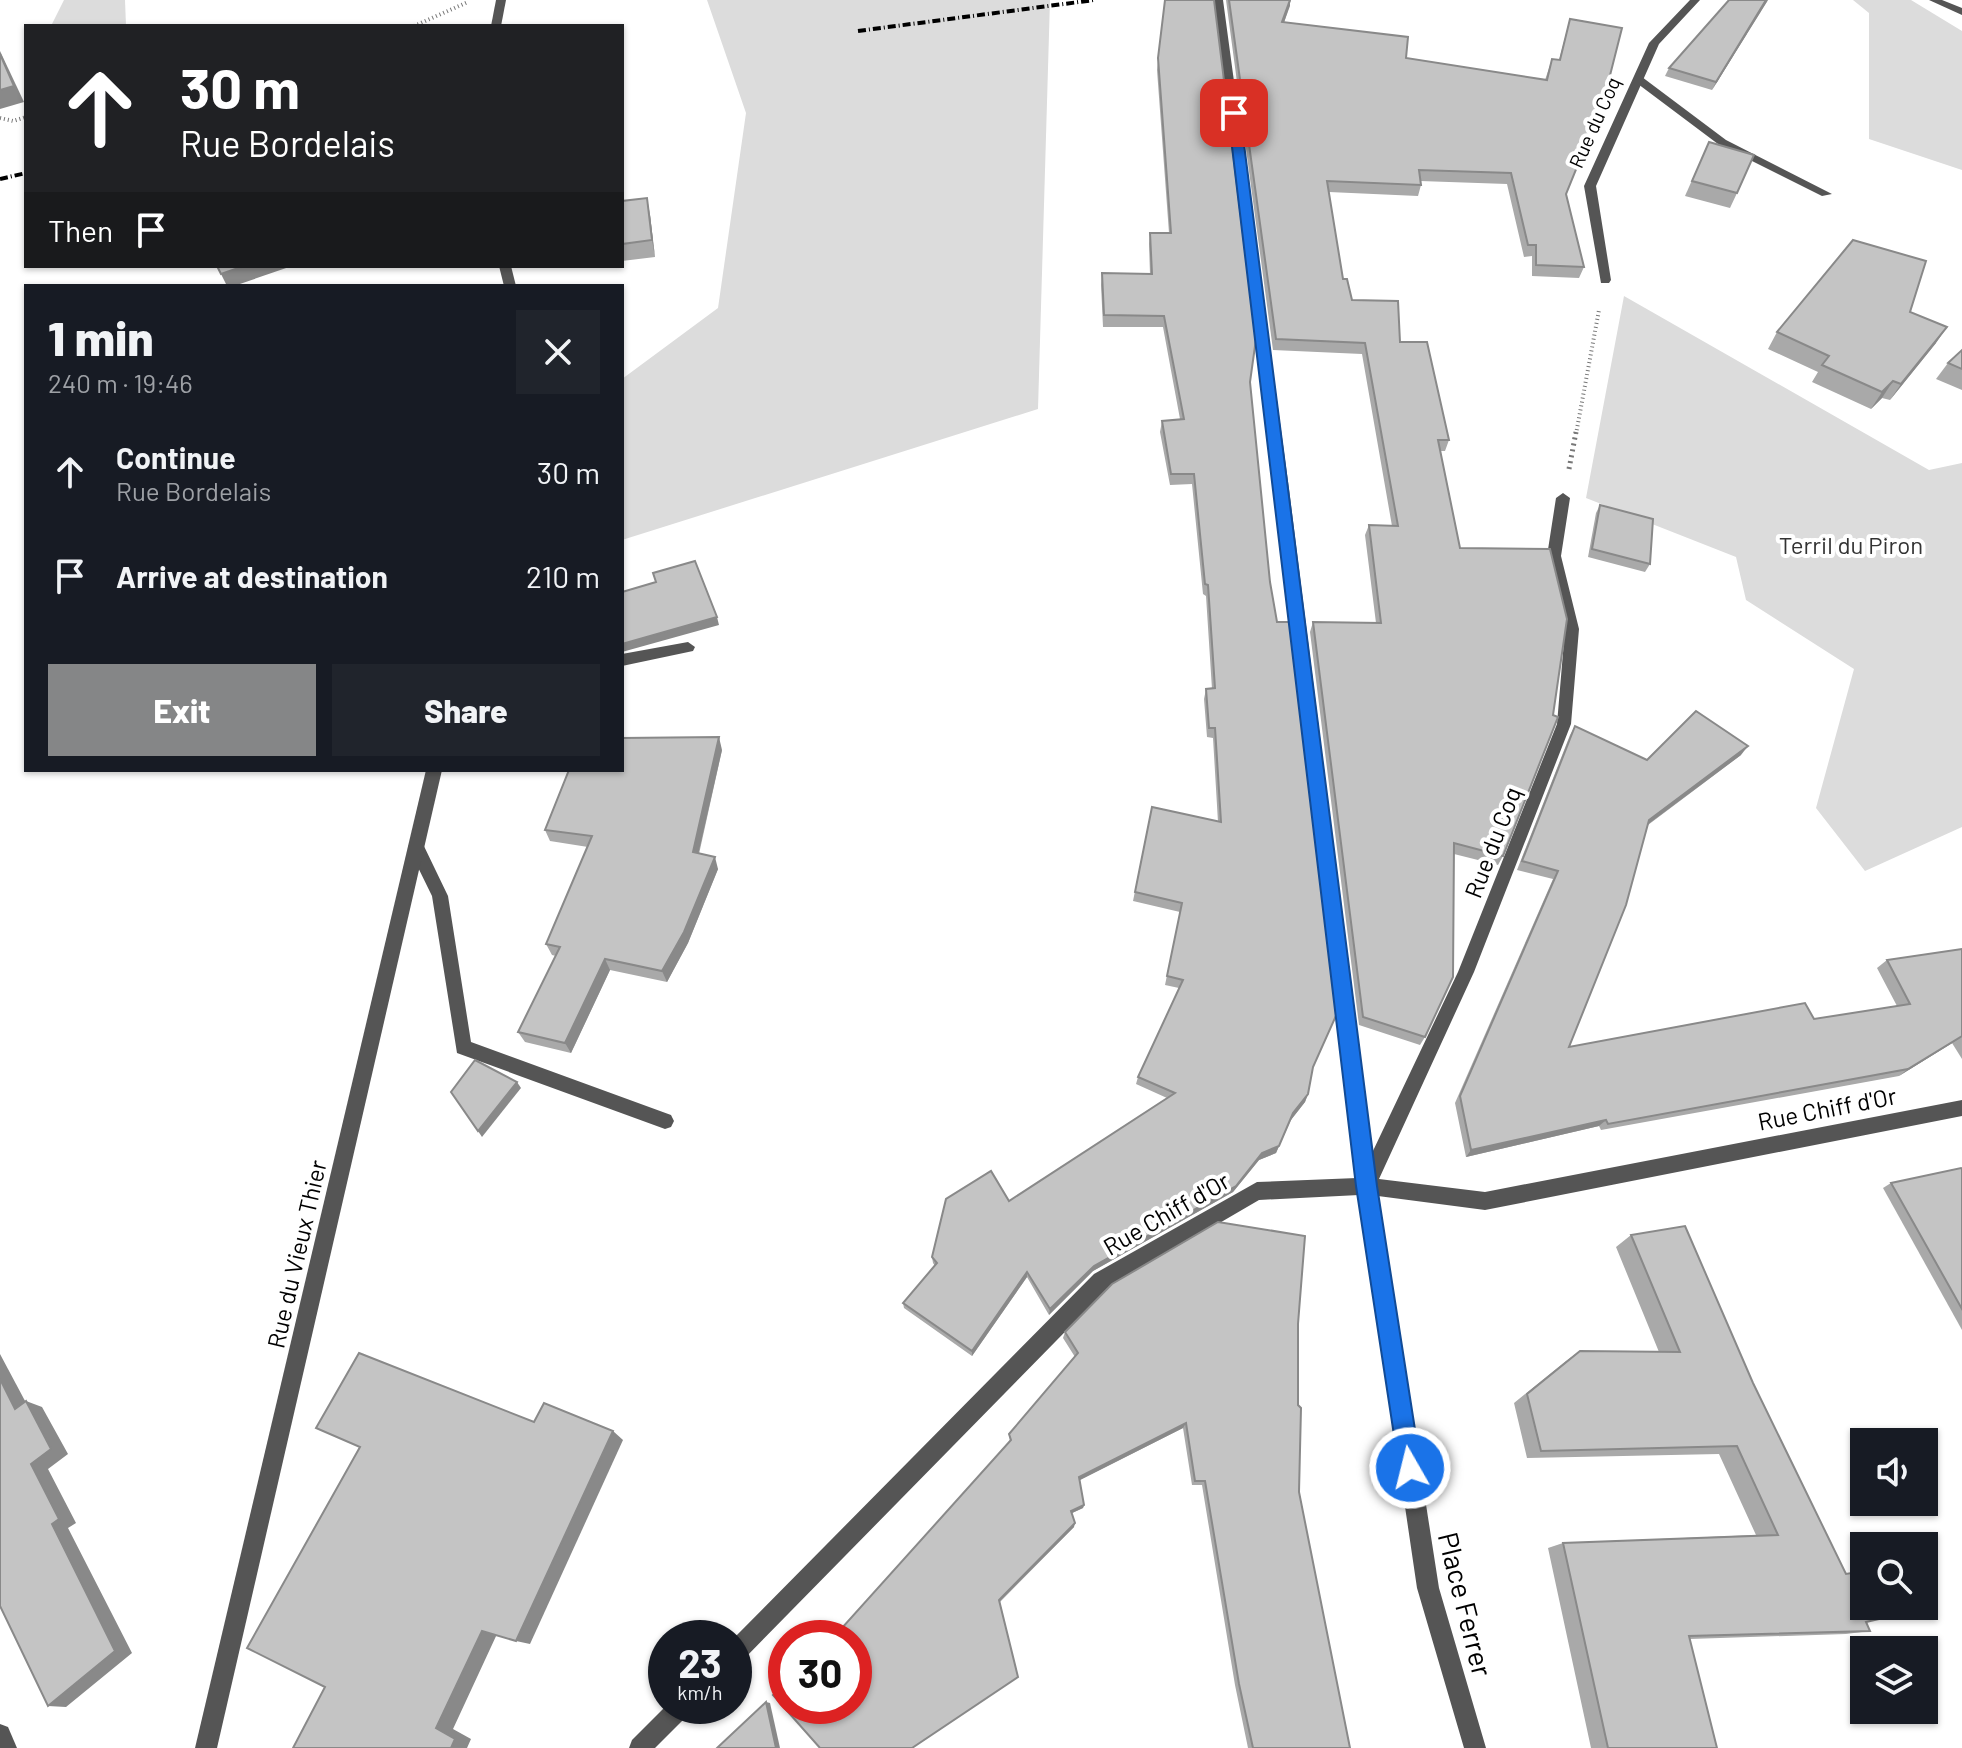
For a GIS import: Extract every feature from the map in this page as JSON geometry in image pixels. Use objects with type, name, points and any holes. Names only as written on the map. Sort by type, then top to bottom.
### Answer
[{"type":"street","points":[[496,24],[501,0]]},
{"type":"street","name":"Place Ferrer","points":[[1218,0],[1281,474],[1367,1186],[1428,1588],[1475,1748]]},
{"type":"street","name":"Rue du Coq","points":[[1605,280],[1590,186],[1654,43],[1695,0]]},
{"type":"street","points":[[1934,0],[1962,12]]},
{"type":"street","points":[[1638,79],[1722,142],[1826,194]]},
{"type":"street","name":"Rue du Coq","points":[[1367,1186],[1466,972],[1564,724],[1572,629],[1554,556],[1563,498]]},
{"type":"street","points":[[624,660],[688,647]]},
{"type":"street","name":"Rue du Vieux Thier","points":[[206,1748],[434,772]]},
{"type":"street","points":[[416,847],[440,896],[463,1047],[665,1121]]},
{"type":"street","name":"Rue Chiff d'Or","points":[[752,1635],[1101,1281],[1257,1191],[1367,1186],[1485,1201],[1962,1108]]},
{"type":"street","points":[[640,1748],[663,1724]]},
{"type":"street","points":[[0,1735],[6,1748]]},
{"type":"path","points":[[418,24],[449,8],[474,0]]},
{"type":"path","points":[[0,118],[13,121],[24,118]]},
{"type":"path","points":[[1563,498],[1605,280]]},
{"type":"green space","points":[[64,0],[125,0],[126,24],[52,24]]},
{"type":"green space","points":[[707,0],[1050,0],[1038,409],[624,539],[624,378],[718,308],[746,113]]},
{"type":"green space","points":[[1853,0],[1911,0],[1962,31],[1962,170],[1869,139],[1869,13]]},
{"type":"green space","name":"Terril du Piron","points":[[1624,296],[1929,470],[1962,463],[1962,827],[1865,871],[1816,808],[1854,669],[1746,600],[1736,557],[1586,498]]},
{"type":"building","points":[[1165,0],[1214,0],[1256,339],[1250,382],[1270,582],[1277,622],[1292,622],[1339,1009],[1313,1067],[1308,1094],[1293,1113],[1279,1146],[1262,1153],[1236,1186],[1094,1266],[1050,1309],[1027,1272],[972,1351],[903,1303],[937,1263],[932,1257],[946,1199],[991,1171],[1009,1201],[1175,1093],[1138,1077],[1183,980],[1167,976],[1182,903],[1135,892],[1152,807],[1221,822],[1215,728],[1209,728],[1206,689],[1215,688],[1208,585],[1205,584],[1194,474],[1171,474],[1162,421],[1184,419],[1164,316],[1104,315],[1102,273],[1152,274],[1150,233],[1171,233],[1158,58]]},
{"type":"building","points":[[1229,0],[1290,0],[1282,22],[1408,37],[1406,58],[1547,80],[1552,59],[1560,60],[1570,19],[1622,28],[1603,103],[1566,194],[1584,267],[1536,265],[1536,245],[1528,245],[1511,173],[1419,170],[1421,185],[1327,181],[1343,279],[1347,279],[1352,300],[1398,301],[1400,342],[1427,342],[1449,440],[1438,440],[1460,548],[1550,549],[1567,619],[1553,715],[1558,717],[1503,856],[1454,843],[1453,977],[1425,1037],[1363,1017],[1313,622],[1381,623],[1369,525],[1398,526],[1365,343],[1276,339]]},
{"type":"building","points":[[1729,0],[1766,0],[1716,82],[1669,68]]},
{"type":"building","points":[[0,54],[14,86],[0,90]]},
{"type":"building","points":[[1709,142],[1754,155],[1737,193],[1692,181]]},
{"type":"building","points":[[647,198],[652,240],[624,244],[624,201]]},
{"type":"building","points":[[1853,240],[1926,261],[1910,312],[1947,327],[1901,384],[1893,381],[1882,392],[1822,365],[1829,356],[1777,332]]},
{"type":"building","points":[[218,268],[238,268],[221,274]]},
{"type":"building","points":[[1962,350],[1962,369],[1948,363]]},
{"type":"building","points":[[1600,505],[1653,519],[1650,564],[1592,549]]},
{"type":"building","points":[[695,561],[717,617],[624,643],[624,591],[656,582],[653,573]]},
{"type":"building","points":[[1696,711],[1748,746],[1649,820],[1626,905],[1569,1047],[1805,1003],[1814,1019],[1910,1004],[1887,960],[1962,949],[1962,1036],[1908,1069],[1608,1124],[1606,1120],[1471,1150],[1460,1096],[1558,871],[1522,861],[1575,726],[1647,760]]},
{"type":"building","points":[[719,737],[693,852],[715,857],[684,932],[662,971],[605,959],[565,1043],[518,1032],[560,947],[546,944],[592,836],[545,830],[568,772],[624,772],[624,738]]},
{"type":"building","points":[[475,1060],[517,1082],[478,1131],[451,1092]]},
{"type":"building","points":[[1962,1169],[1962,1309],[1891,1183]]},
{"type":"building","points":[[1218,1222],[1305,1236],[1298,1324],[1298,1405],[1301,1408],[1299,1492],[1350,1748],[1253,1748],[1239,1684],[1205,1481],[1195,1481],[1186,1423],[1079,1477],[1084,1505],[1071,1511],[1075,1523],[999,1600],[1018,1677],[912,1748],[820,1748],[799,1724],[872,1724],[872,1620],[849,1620],[1011,1440],[1009,1434],[1078,1353],[1065,1332],[1112,1284]]},
{"type":"building","points":[[1685,1226],[1753,1383],[1846,1574],[1850,1573],[1850,1620],[1875,1620],[1866,1622],[1870,1631],[1689,1636],[1717,1748],[1608,1748],[1563,1543],[1778,1535],[1737,1446],[1541,1451],[1527,1394],[1580,1351],[1680,1352],[1631,1235]]},
{"type":"building","points":[[359,1353],[534,1422],[544,1403],[613,1431],[516,1641],[482,1631],[436,1728],[455,1739],[451,1748],[293,1748],[325,1687],[247,1648],[360,1447],[316,1428]]},
{"type":"building","points":[[0,1379],[15,1409],[26,1401],[51,1449],[31,1464],[59,1519],[52,1524],[115,1651],[48,1706],[0,1606]]},
{"type":"building","points":[[766,1702],[768,1724],[771,1724],[776,1748],[717,1748],[743,1724],[752,1724],[752,1715]]},
{"type":"railway","points":[[858,31],[1094,0]]},
{"type":"railway","points":[[0,179],[24,173]]},
{"type":"route","points":[[1234,113],[1367,1186],[1410,1468]]}]
